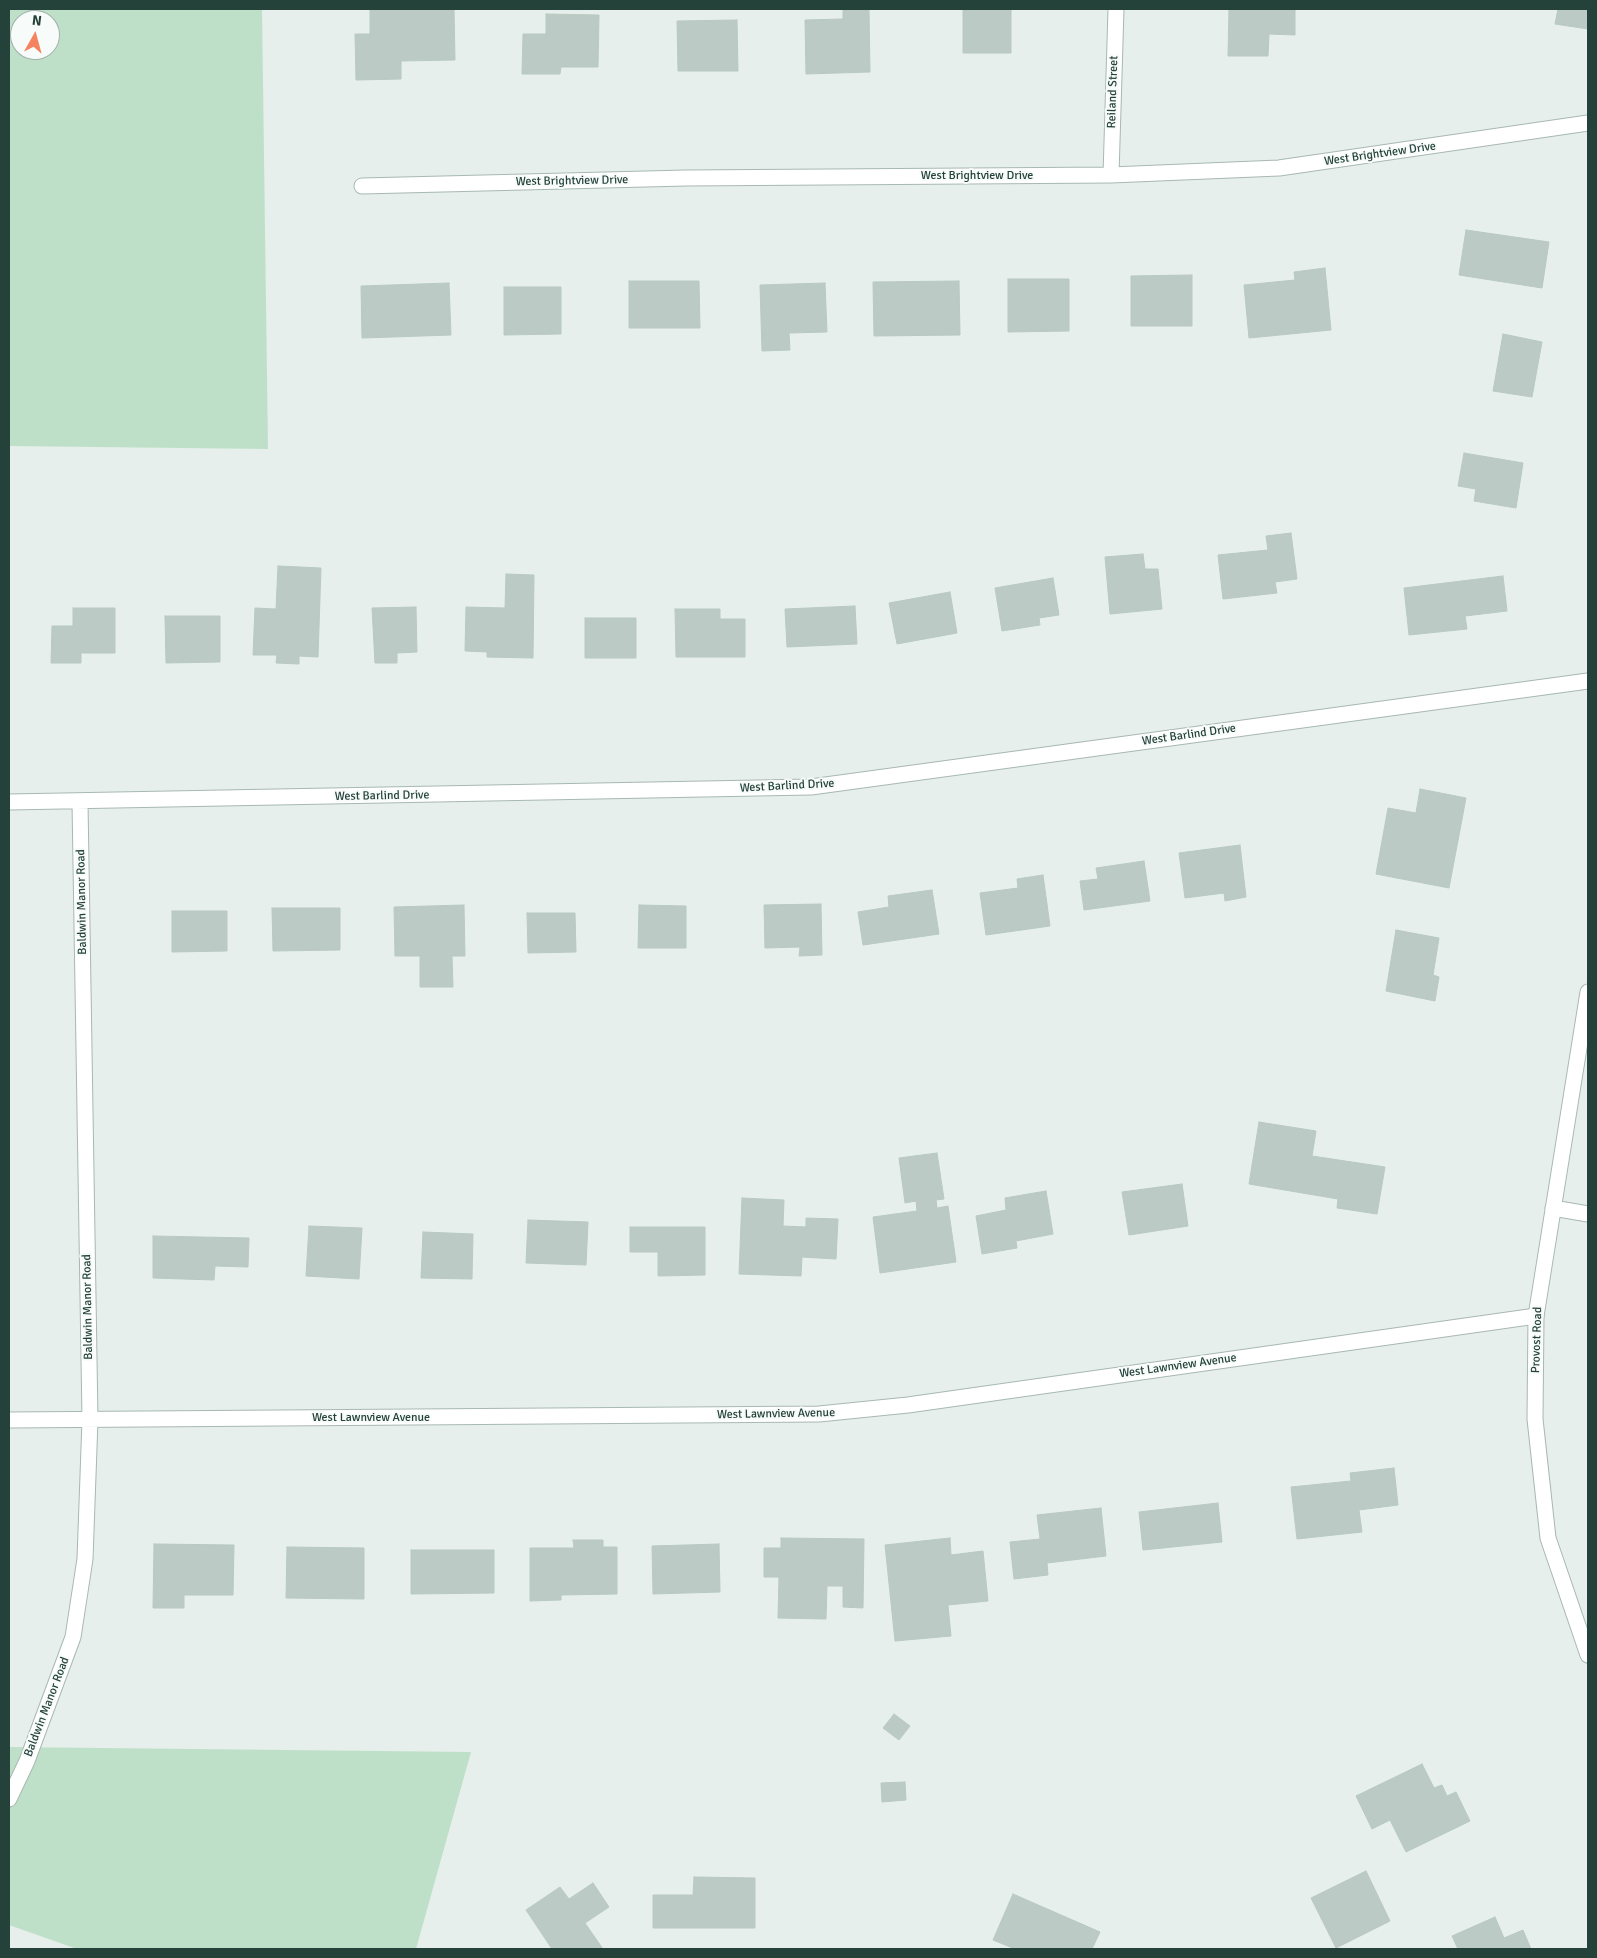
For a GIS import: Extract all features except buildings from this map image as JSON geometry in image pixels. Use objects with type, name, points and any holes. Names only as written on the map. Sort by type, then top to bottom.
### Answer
[{"type":"street","name":"Reiland Street","points":[[1111,175],[1116,9]]},
{"type":"street","name":"West Brightview Drive","points":[[362,186],[686,178],[1111,175],[1279,168],[1588,123]]},
{"type":"street","name":"West Barlind Drive","points":[[9,802],[811,787],[1588,681]]},
{"type":"street","name":"Baldwin Manor Road","points":[[9,1799],[27,1761],[73,1637],[85,1559],[90,1420],[80,802]]},
{"type":"street","name":"Provost Road","points":[[1587,1647],[1548,1538],[1534,1420],[1536,1316],[1588,992]]},
{"type":"street","points":[[1553,1208],[1588,1214]]},
{"type":"street","name":"West Lawnview Avenue","points":[[9,1420],[819,1414],[908,1404],[1536,1316]]},
{"type":"green space","points":[[9,9],[262,9],[268,449],[9,446]]},
{"type":"green space","points":[[9,1747],[471,1752],[416,1949],[77,1949],[9,1925]]}]
